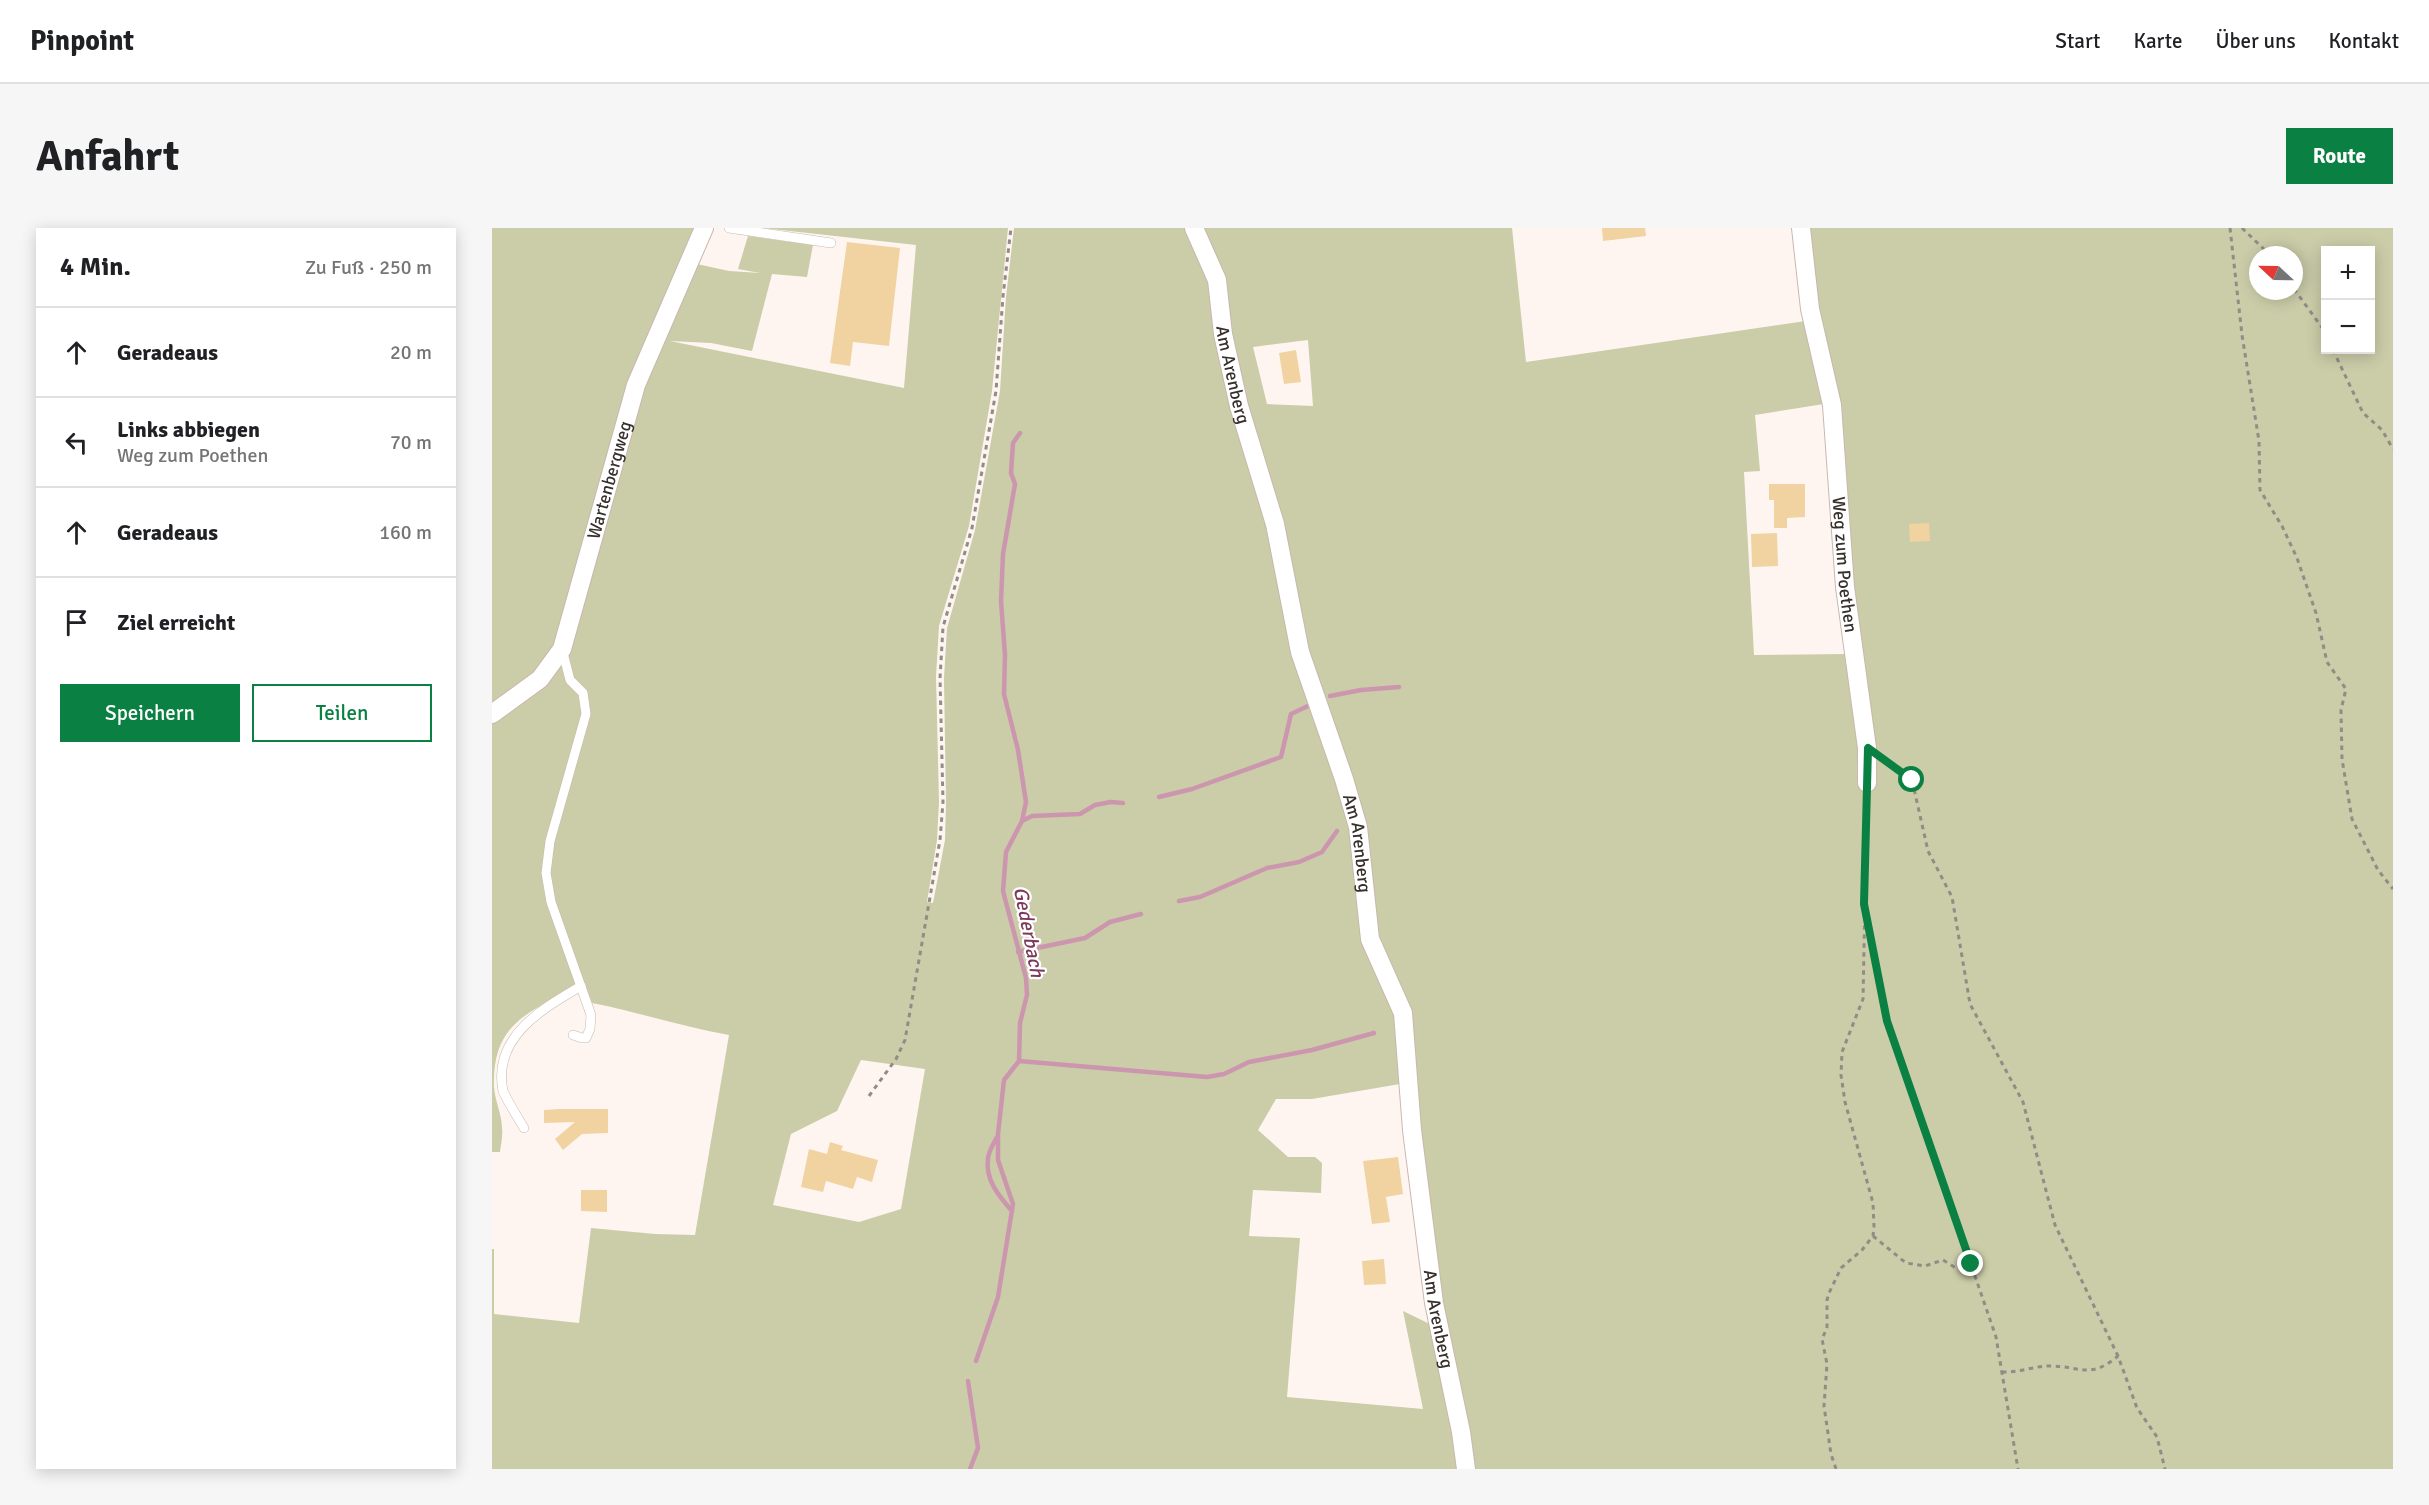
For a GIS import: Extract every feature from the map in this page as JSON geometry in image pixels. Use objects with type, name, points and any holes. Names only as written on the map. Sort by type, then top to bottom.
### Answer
[{"type":"street","name":"Wartenbergweg","points":[[492,714],[540,679],[562,649],[636,385],[704,228]]},
{"type":"street","name":"Am Arenberg","points":[[1194,228],[1217,280],[1223,334],[1239,406],[1275,524],[1300,652],[1344,779],[1358,827],[1370,939],[1403,1013],[1412,1130],[1434,1303],[1461,1432],[1466,1469]]},
{"type":"street","name":"Weg zum Poethen","points":[[1801,228],[1810,309],[1832,405],[1845,587],[1868,748],[1868,783]]},
{"type":"lane","points":[[729,228],[831,243]]},
{"type":"lane","points":[[562,649],[570,680],[583,693],[586,714],[550,841],[546,873],[551,902],[591,1015],[590,1029],[586,1038],[573,1035]]},
{"type":"lane","points":[[524,1128],[500,1080],[503,1048],[515,1028],[525,1019],[581,986]]},
{"type":"path","points":[[869,1096],[896,1059],[905,1040],[940,840],[943,802],[940,678],[943,627],[972,528],[996,391],[1011,228]]},
{"type":"path","points":[[2230,228],[2242,335],[2259,441],[2260,490],[2282,526],[2297,558],[2316,613],[2327,662],[2346,689],[2340,710],[2342,759],[2352,819],[2378,870],[2393,889]]},
{"type":"path","points":[[2242,228],[2261,246]]},
{"type":"path","points":[[2302,300],[2321,327]]},
{"type":"path","points":[[2335,354],[2363,413],[2382,429],[2393,449]]},
{"type":"path","points":[[1868,748],[1912,780],[1928,851],[1952,897],[1970,1004],[2023,1102],[2055,1225],[2118,1356],[2137,1408],[2157,1437],[2165,1469]]},
{"type":"path","points":[[1836,1469],[1831,1454],[1824,1406],[1828,1372],[1822,1339],[1827,1328],[1827,1300],[1841,1268],[1862,1250],[1873,1236],[1873,1203],[1845,1102],[1841,1075],[1842,1052],[1863,999],[1868,783]]},
{"type":"path","points":[[1864,904],[1887,1021],[1996,1337],[2018,1469]]},
{"type":"path","points":[[1873,1236],[1906,1263],[1925,1266],[1943,1260],[1956,1268],[1971,1264]]},
{"type":"path","points":[[2002,1372],[2049,1366],[2088,1372],[2102,1368],[2118,1356]]},
{"type":"green space","points":[[492,228],[700,228],[624,409],[559,647],[537,677],[492,711]]},
{"type":"green space","points":[[763,228],[1008,228],[992,391],[969,526],[939,626],[936,677],[939,802],[937,840],[927,902],[933,903],[945,840],[944,678],[947,628],[975,530],[1000,391],[1006,297],[1014,228],[1190,228],[1213,281],[1219,334],[1234,407],[1247,406],[1228,333],[1221,280],[1198,228],[1512,228],[1526,362],[1806,321],[1830,403],[1755,415],[1760,471],[1744,472],[1754,655],[1848,654],[1862,759],[1862,783],[1873,784],[1874,762],[1852,586],[1844,445],[1838,402],[1812,291],[1806,228],[2393,228],[2393,1469],[492,1469],[492,1249],[494,1249],[494,1314],[579,1323],[591,1228],[695,1235],[729,1035],[592,1003],[553,900],[549,873],[554,841],[588,714],[587,691],[573,678],[566,653],[632,411],[697,264],[729,271],[760,273],[738,269],[748,236],[813,245],[807,277],[772,274],[752,351],[711,343],[670,341],[904,388],[916,245]],"holes":[[[1308,340],[1313,406],[1267,404],[1253,347]],[[861,1060],[925,1069],[901,1209],[859,1222],[773,1205],[791,1134],[837,1111]],[[1400,1084],[1405,1141],[1417,1148],[1421,1170],[1438,1328],[1403,1311],[1423,1409],[1287,1397],[1300,1238],[1249,1236],[1253,1190],[1321,1193],[1322,1163],[1315,1157],[1288,1157],[1258,1130],[1276,1099],[1312,1099]]]},
{"type":"green space","points":[[560,658],[580,694],[582,713],[543,872],[578,986],[517,1022],[499,1048],[495,1065],[494,1087],[501,1118],[502,1137],[500,1152],[492,1152],[492,720]]},
{"type":"building","points":[[1602,228],[1645,228],[1646,236],[1603,241]]},
{"type":"building","points":[[847,242],[900,248],[889,346],[853,342],[850,366],[830,363]]},
{"type":"building","points":[[1296,350],[1301,382],[1284,384],[1279,353]]},
{"type":"building","points":[[1769,484],[1805,484],[1805,517],[1787,518],[1787,528],[1774,528],[1774,500],[1769,500]]},
{"type":"building","points":[[1929,523],[1930,541],[1910,542],[1909,524]]},
{"type":"building","points":[[1777,533],[1778,566],[1752,567],[1751,534]]},
{"type":"building","points":[[608,1109],[608,1133],[582,1134],[563,1150],[555,1139],[575,1122],[544,1123],[544,1110]]},
{"type":"building","points":[[830,1142],[843,1146],[841,1150],[878,1160],[872,1182],[857,1177],[853,1189],[826,1181],[823,1192],[801,1187],[809,1149],[827,1154]]},
{"type":"building","points":[[1398,1157],[1403,1194],[1386,1197],[1390,1222],[1372,1224],[1363,1161]]},
{"type":"building","points":[[581,1190],[607,1190],[607,1212],[581,1211]]},
{"type":"building","points":[[1384,1259],[1386,1284],[1364,1285],[1362,1261]]},
{"type":"waterway","name":"Gederbach","points":[[976,1361],[998,1297],[1013,1204],[998,1160],[998,1134],[1004,1080],[1019,1061],[1020,1023],[1027,995],[1026,978],[1003,891],[1006,852],[1022,821],[1026,802],[1018,750],[1004,694],[1005,655],[1001,601],[1003,554],[1015,484],[1011,473],[1013,443],[1020,433]]},
{"type":"waterway","points":[[1330,696],[1361,690],[1399,687]]},
{"type":"waterway","points":[[1159,797],[1192,789],[1281,757],[1291,714],[1308,706]]},
{"type":"waterway","points":[[1022,821],[1032,816],[1080,814],[1095,805],[1111,802],[1123,803]]},
{"type":"waterway","points":[[1179,901],[1200,897],[1267,868],[1299,862],[1322,852],[1337,831]]},
{"type":"waterway","points":[[1018,952],[1085,938],[1110,922],[1141,914]]},
{"type":"waterway","points":[[1019,1061],[1207,1077],[1224,1074],[1249,1062],[1312,1050],[1374,1033]]},
{"type":"waterway","points":[[997,1137],[988,1156],[989,1174],[998,1193],[1012,1211]]},
{"type":"waterway","name":"Gederbach","points":[[968,1381],[978,1448],[970,1469]]},
{"type":"route","points":[[1912,780],[1868,748],[1864,904],[1887,1021],[1971,1264]]}]
